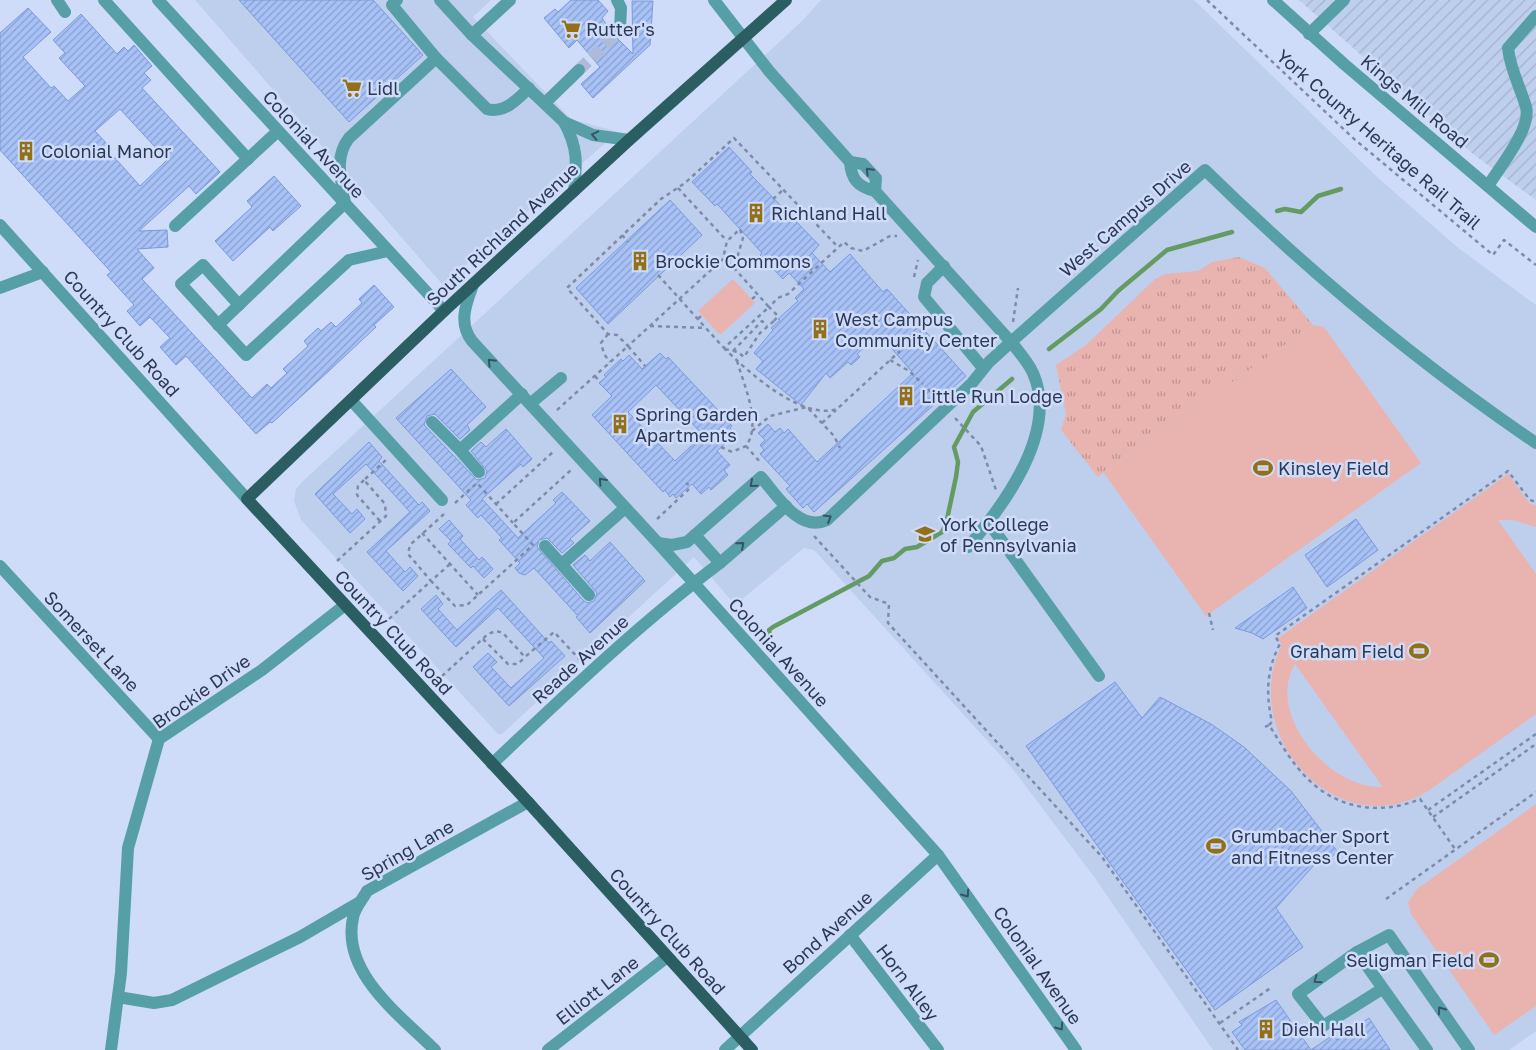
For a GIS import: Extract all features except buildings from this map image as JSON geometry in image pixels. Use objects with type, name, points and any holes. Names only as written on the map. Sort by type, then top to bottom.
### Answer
[{"type":"main road","name":"South Richland Avenue","points":[[247,499],[444,311],[629,140],[786,0]]},
{"type":"main road","name":"Country Club Road","points":[[247,499],[528,802],[752,1050]]},
{"type":"street","points":[[57,0],[65,12]]},
{"type":"street","points":[[104,0],[248,158]]},
{"type":"street","name":"Colonial Avenue","points":[[158,0],[444,311]]},
{"type":"street","points":[[397,0],[392,5],[436,58],[487,109],[493,111],[505,108],[529,88]]},
{"type":"street","points":[[440,0],[472,35],[546,102],[564,122],[573,139],[576,151],[574,191]]},
{"type":"street","points":[[472,35],[510,0]]},
{"type":"street","points":[[617,0],[621,8],[620,30]]},
{"type":"street","points":[[714,0],[742,38],[850,162],[863,164],[876,178],[876,191],[1011,342],[1033,372],[1040,405],[1039,422],[1032,447],[989,523],[968,547]]},
{"type":"street","name":"Kings Mill Road","points":[[1273,0],[1309,34],[1536,227]]},
{"type":"street","points":[[1309,34],[1344,0]]},
{"type":"street","points":[[1488,186],[1522,131],[1526,118],[1527,109],[1511,68],[1508,48],[1536,16]]},
{"type":"street","points":[[218,325],[345,203],[339,160],[342,147],[349,138],[436,58]]},
{"type":"street","points":[[546,102],[579,70]]},
{"type":"street","points":[[564,122],[593,135],[629,140]]},
{"type":"street","points":[[175,226],[278,130]]},
{"type":"street","name":"West Campus Drive","points":[[1011,342],[1205,170],[1350,302],[1427,364],[1536,444]]},
{"type":"street","points":[[0,226],[43,272]]},
{"type":"street","points":[[240,305],[203,265],[181,284],[246,355],[349,260],[388,251]]},
{"type":"street","points":[[944,266],[927,283],[924,297],[984,368]]},
{"type":"street","name":"Country Club Road","points":[[0,288],[43,272],[247,499]]},
{"type":"street","name":"Colonial Avenue","points":[[473,285],[464,311],[464,321],[468,336],[658,543],[938,855],[1076,1050]]},
{"type":"street","points":[[658,543],[682,543],[761,477],[796,516],[808,522],[827,520],[950,412],[982,374],[984,368],[1011,342]]},
{"type":"street","points":[[460,450],[526,399],[561,378]]},
{"type":"street","points":[[351,400],[442,500]]},
{"type":"street","points":[[432,422],[479,472]]},
{"type":"street","name":"Reade Avenue","points":[[492,764],[596,666],[693,582],[720,564],[786,506]]},
{"type":"street","points":[[562,564],[626,508]]},
{"type":"street","points":[[989,523],[1100,676]]},
{"type":"street","points":[[695,534],[720,564]]},
{"type":"street","points":[[545,546],[589,595]]},
{"type":"street","name":"Somerset Lane","points":[[0,566],[159,739]]},
{"type":"street","name":"Brockie Drive","points":[[111,1050],[118,997],[128,848],[159,739],[262,670],[345,605]]},
{"type":"street","name":"Spring Lane","points":[[435,1050],[374,988],[360,966],[350,941],[353,916],[367,890],[528,802]]},
{"type":"street","name":"Bond Avenue","points":[[724,1050],[938,855]]},
{"type":"street","points":[[118,997],[154,1003],[172,1000],[284,945],[361,901]]},
{"type":"street","name":"Horn Alley","points":[[850,935],[938,1050]]},
{"type":"street","points":[[1382,988],[1323,1026],[1298,994],[1357,952],[1389,935],[1469,1050]]},
{"type":"street","points":[[1357,952],[1427,1050]]},
{"type":"street","name":"Elliott Lane","points":[[548,1050],[667,957]]},
{"type":"path","name":"York County Heritage Rail Trail","points":[[1207,0],[1353,138],[1492,255],[1504,240],[1536,265]]},
{"type":"path","points":[[645,366],[617,335],[608,334],[566,288],[664,196],[678,188],[734,138],[838,248]]},
{"type":"path","points":[[678,188],[727,241]]},
{"type":"path","points":[[773,198],[784,189]]},
{"type":"path","points":[[557,410],[723,259],[727,241],[740,229],[743,238],[734,268]]},
{"type":"path","points":[[622,236],[628,242]]},
{"type":"path","points":[[724,348],[778,298],[788,294],[844,242],[851,248],[863,251],[892,236],[902,239]]},
{"type":"path","points":[[914,280],[918,256]]},
{"type":"path","points":[[723,259],[734,268],[778,316],[775,322],[760,333],[744,357],[724,348]]},
{"type":"path","points":[[804,261],[813,271]]},
{"type":"path","points":[[658,275],[724,348],[764,385],[807,407],[825,411],[837,409]]},
{"type":"path","points":[[1013,322],[1018,288]]},
{"type":"path","points":[[752,300],[758,294]]},
{"type":"path","points":[[698,319],[702,315]]},
{"type":"path","points":[[928,318],[938,329]]},
{"type":"path","points":[[733,351],[762,321],[768,327]]},
{"type":"path","points":[[920,332],[932,322]]},
{"type":"path","points":[[650,326],[706,328]]},
{"type":"path","points":[[608,334],[601,343],[604,354],[610,362]]},
{"type":"path","points":[[822,423],[900,351]]},
{"type":"path","points":[[890,360],[909,371],[923,384]]},
{"type":"path","points":[[737,361],[748,402],[752,431]]},
{"type":"path","points":[[595,376],[600,382]]},
{"type":"path","points":[[928,389],[981,446],[996,491]]},
{"type":"path","points":[[807,407],[834,436],[840,448]]},
{"type":"path","points":[[721,447],[725,451],[732,452],[746,446],[752,431],[770,416],[807,407]]},
{"type":"path","points":[[746,446],[763,466]]},
{"type":"path","points":[[496,504],[553,452]]},
{"type":"path","points":[[380,522],[357,495],[358,486],[392,454]]},
{"type":"path","points":[[513,523],[570,470]]},
{"type":"path","points":[[1265,727],[1272,722],[1268,698],[1268,678],[1280,644],[1275,636],[1508,471],[1530,500],[1536,502]]},
{"type":"path","points":[[337,561],[386,516],[387,506],[364,480]]},
{"type":"path","points":[[657,519],[688,490],[689,485],[686,483]]},
{"type":"path","points":[[477,484],[496,504],[533,545],[467,605],[458,607],[452,605],[408,554],[410,545],[477,484]]},
{"type":"path","points":[[422,533],[478,595]]},
{"type":"path","points":[[812,534],[870,597],[890,604],[888,623],[991,736],[1018,762],[1102,857],[1238,1050]]},
{"type":"path","points":[[389,619],[450,564]]},
{"type":"path","points":[[1209,613],[1213,630]]},
{"type":"path","points":[[442,676],[494,631],[501,632],[526,657]]},
{"type":"path","points":[[483,639],[510,665],[518,664],[554,632],[581,662]]},
{"type":"path","points":[[1269,724],[1305,777],[1332,797],[1349,805],[1377,809],[1400,806],[1420,799],[1456,849]]},
{"type":"path","points":[[1428,810],[1536,734]]},
{"type":"path","points":[[1433,817],[1536,744]]},
{"type":"path","points":[[1386,898],[1536,792]]},
{"type":"path","points":[[1220,1023],[1272,986]]},
{"type":"shaded area","points":[[195,0],[491,0],[473,17],[571,119],[618,132],[443,285]]},
{"type":"shaded area","name":"York College of Pennsylvania","points":[[821,0],[1194,0],[1377,177],[1457,247],[1536,305],[1536,1031],[1509,1050],[1213,1050],[1095,878],[1012,768],[814,550],[804,548],[735,605],[694,557],[502,734],[498,734],[301,520],[294,501],[296,489],[301,483],[802,21]]},
{"type":"shaded area","points":[[1299,0],[1536,0],[1536,200],[1473,154]]},
{"type":"green space","points":[[1239,257],[1265,268],[1313,325],[1098,477],[1061,430],[1066,414],[1056,365],[1086,345],[1155,279],[1165,274],[1198,271],[1212,262]]},
{"type":"green space","points":[[733,279],[755,303],[720,335],[698,311]]},
{"type":"green space","name":"Kinsley Field","points":[[1313,325],[1324,327],[1421,463],[1206,616],[1104,473]]},
{"type":"green space","name":"Graham Field","points":[[1508,474],[1529,503],[1536,506],[1536,527],[1513,520],[1498,520],[1536,574],[1536,714],[1428,791],[1394,804],[1360,804],[1330,793],[1304,772],[1284,745],[1273,713],[1272,679],[1282,645],[1277,639]],"holes":[[[1295,664],[1382,786],[1362,784],[1342,776],[1323,762],[1307,745],[1295,725],[1288,705],[1288,684]]]},
{"type":"green space","name":"Seligman Field","points":[[1536,804],[1536,1006],[1494,1035],[1411,914],[1408,902],[1417,889]]},
{"type":"waterway","points":[[1277,211],[1285,209],[1301,212],[1318,196],[1341,189]]},
{"type":"waterway","points":[[1049,349],[1101,309],[1118,291],[1167,250],[1232,232]]},
{"type":"waterway","points":[[770,635],[769,630],[773,627],[869,576],[882,561],[894,558],[905,549],[917,547],[942,532],[946,524],[956,477],[958,462],[954,447],[973,412],[1012,379]]},
{"type":"tunnel","points":[[579,70],[620,30]]},
{"type":"place","name":"Rutter's","points":[[571,29]]},
{"type":"place","name":"Lidl","points":[[352,88]]},
{"type":"place","name":"Colonial Manor","points":[[26,151]]},
{"type":"place","name":"Richland Hall","points":[[756,213]]},
{"type":"place","name":"Brockie Commons","points":[[640,261]]},
{"type":"place","name":"West Campus Community Center","points":[[820,329]]},
{"type":"place","name":"Little Run Lodge","points":[[906,396]]},
{"type":"place","name":"Spring Garden Apartments","points":[[620,424]]},
{"type":"place","name":"Kinsley Field","points":[[1263,468]]},
{"type":"place","name":"York College of Pennsylvania","points":[[925,534]]},
{"type":"place","name":"Graham Field","points":[[1419,651]]},
{"type":"place","name":"Grumbacher Sport and Fitness Center","points":[[1216,846]]},
{"type":"place","name":"Seligman Field","points":[[1489,960]]},
{"type":"place","name":"Diehl Hall","points":[[1266,1029]]}]
